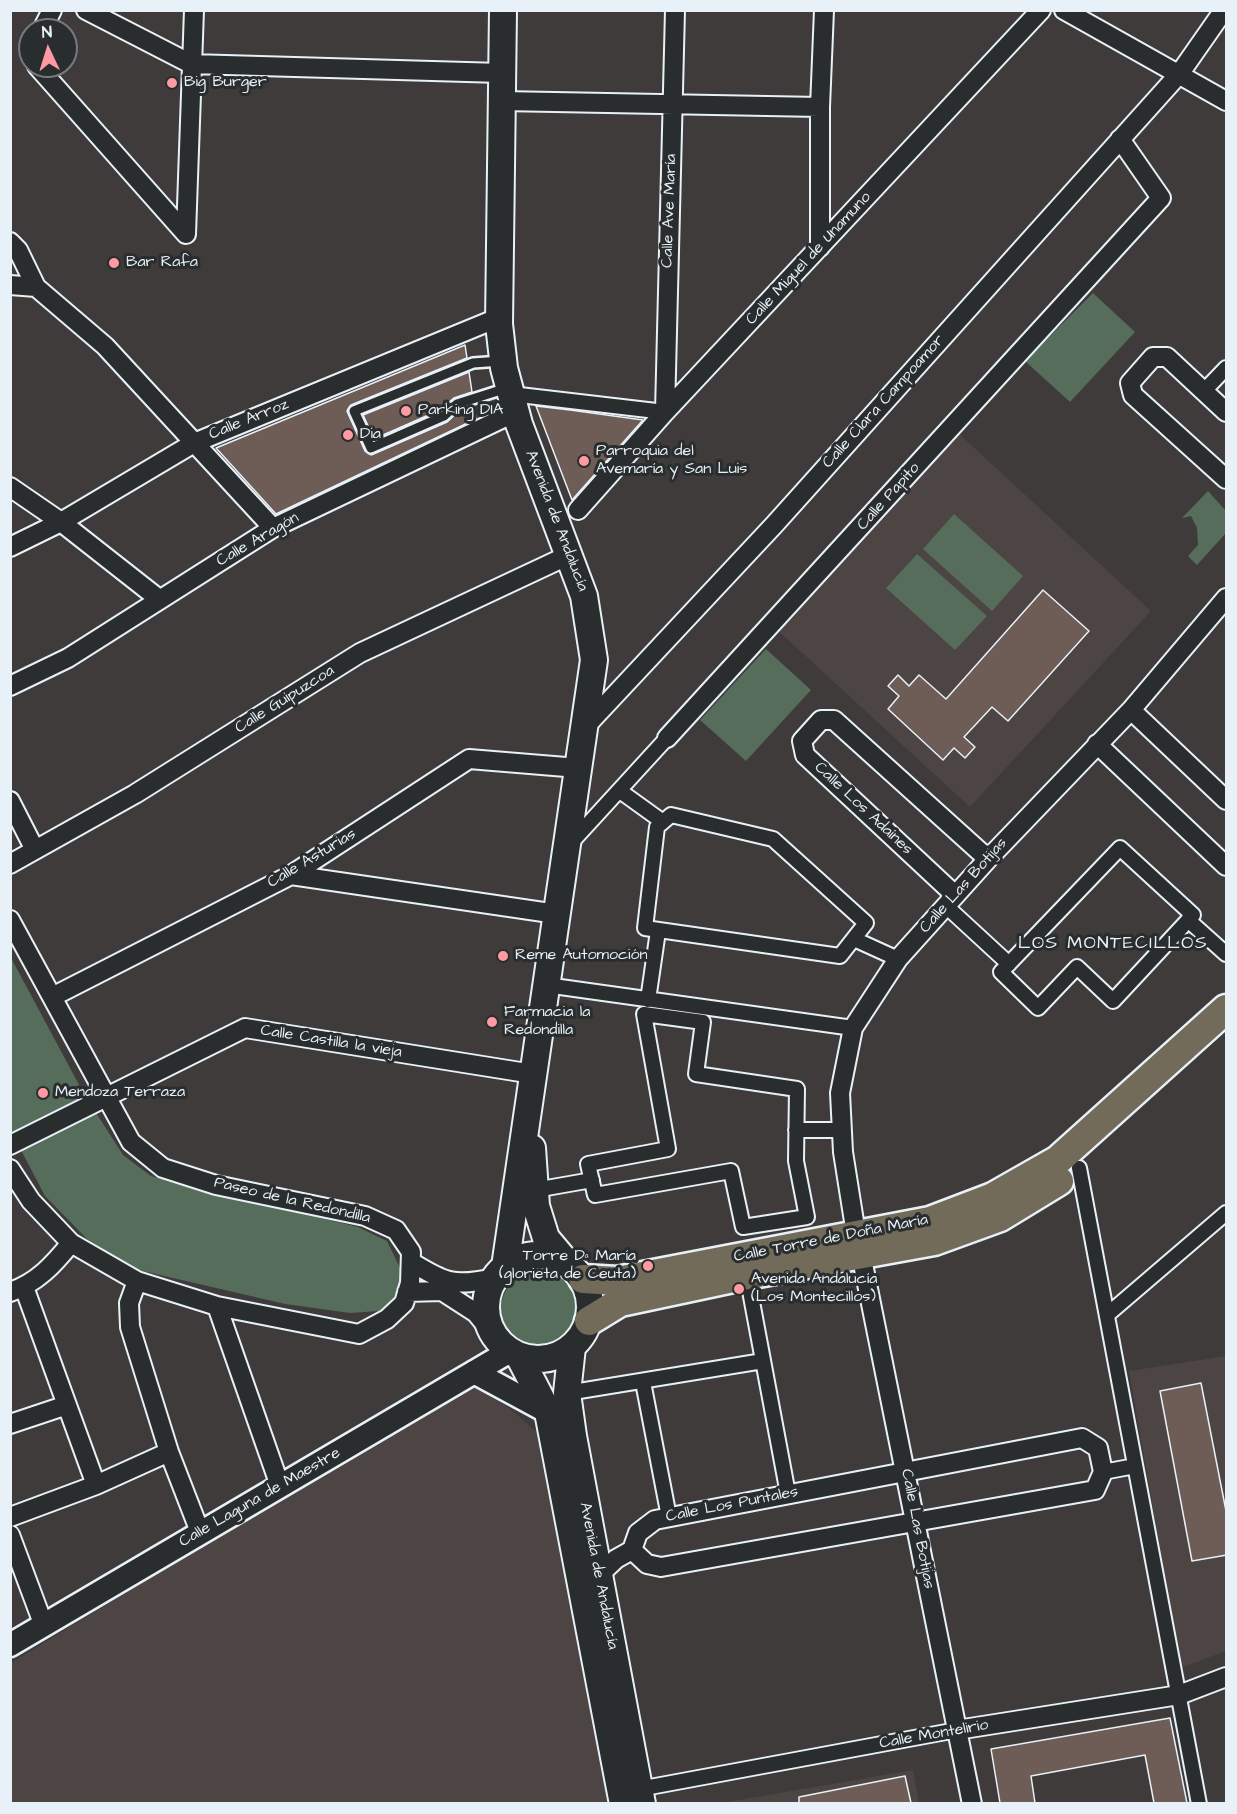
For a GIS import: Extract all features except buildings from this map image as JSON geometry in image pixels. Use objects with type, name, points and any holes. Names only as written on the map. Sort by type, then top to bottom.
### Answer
[{"type":"main road","name":"Avenida de Andalucía","points":[[500,1273],[529,1102],[594,660],[584,596],[512,398],[504,361],[500,317],[503,10]]},
{"type":"main road","name":"Calle Torre de Doña María","points":[[589,1321],[620,1302],[747,1275],[859,1244],[993,1197],[1058,1160],[1227,1009]]},
{"type":"main road","name":"Calle Torre de Doña María","points":[[575,1271],[617,1281],[778,1236],[859,1244],[934,1241],[1000,1217],[1079,1168],[1227,1032]]},
{"type":"main road","name":"Avenida de Andalucía","points":[[529,1102],[536,1206],[546,1238],[575,1271]]},
{"type":"main road","points":[[535,1255],[552,1257],[575,1271],[591,1306],[589,1321],[583,1335],[572,1347],[546,1358],[508,1347],[486,1306],[500,1273],[519,1259],[535,1255]]},
{"type":"main road","name":"Avenida de Andalucía","points":[[508,1347],[548,1413],[635,1799]]},
{"type":"main road","name":"Avenida de Andalucía","points":[[572,1347],[567,1393],[635,1799]]},
{"type":"street","points":[[86,10],[191,64],[501,73]]},
{"type":"street","points":[[48,78],[186,234],[194,10]]},
{"type":"street","name":"Calle Ave María","points":[[665,412],[675,10]]},
{"type":"street","points":[[820,247],[820,107],[824,10]]},
{"type":"street","name":"Calle Miguel de Unamuno","points":[[578,510],[665,412],[1041,10]]},
{"type":"street","points":[[1064,10],[1227,101]]},
{"type":"street","name":"Calle Clara Campoamor","points":[[584,728],[774,525],[1180,73],[1224,10]]},
{"type":"street","points":[[1180,73],[1227,91]]},
{"type":"street","points":[[501,101],[820,107]]},
{"type":"street","name":"Calle Papito","points":[[568,847],[1165,202],[1120,140]]},
{"type":"street","points":[[10,242],[18,250],[36,287],[105,346],[273,528]]},
{"type":"street","points":[[10,285],[36,287]]},
{"type":"street","name":"Calle Arroz","points":[[10,547],[61,522],[194,443],[500,317]]},
{"type":"street","points":[[1227,412],[1167,357],[1153,357],[1130,383],[1133,394],[1227,479]]},
{"type":"street","points":[[1204,391],[1227,368]]},
{"type":"street","points":[[512,398],[665,412]]},
{"type":"street","name":"Calle Aragón","points":[[10,686],[68,658],[273,528],[512,398]]},
{"type":"street","points":[[10,487],[61,522],[159,599]]},
{"type":"street","name":"Calle Guipuzcoa","points":[[10,864],[135,795],[360,653],[569,555]]},
{"type":"street","name":"Calle Las Botijas","points":[[972,1803],[859,1244],[842,1130],[840,1093],[853,1028],[898,959],[988,859],[1131,710],[1227,598]]},
{"type":"street","points":[[1131,710],[1227,800]]},
{"type":"street","name":"Calle Los Adaínes","points":[[951,901],[805,755],[802,741],[821,720],[834,720],[988,859]]},
{"type":"street","points":[[1097,744],[1227,866]]},
{"type":"street","name":"Calle Asturias","points":[[52,997],[291,875],[469,759],[578,768]]},
{"type":"street","points":[[620,790],[663,822]]},
{"type":"street","points":[[10,801],[35,850]]},
{"type":"street","points":[[671,816],[773,839],[866,923],[840,956],[658,930],[645,928],[657,827],[671,816]]},
{"type":"street","points":[[1120,848],[1193,915],[1113,1001],[1077,967],[1038,1008],[1001,972],[1010,964],[1120,848]]},
{"type":"street","points":[[291,875],[556,914]]},
{"type":"street","points":[[951,901],[1010,964]]},
{"type":"street","name":"Paseo de la Redondilla","points":[[10,920],[131,1142],[163,1168],[216,1185],[365,1216],[396,1230],[411,1252],[411,1262]]},
{"type":"street","points":[[1188,920],[1227,954]]},
{"type":"street","points":[[648,1000],[658,930]]},
{"type":"street","points":[[854,939],[898,959]]},
{"type":"street","points":[[546,986],[853,1028]]},
{"type":"street","points":[[677,1018],[680,1004]]},
{"type":"street","points":[[644,1014],[703,1022],[696,1074],[797,1089],[796,1130],[796,1161],[807,1218],[778,1236],[743,1227],[731,1171],[595,1196],[588,1164],[669,1149],[644,1014]]},
{"type":"street","name":"Calle Castilla la vieja","points":[[10,1145],[244,1028],[533,1074]]},
{"type":"street","points":[[796,1130],[842,1130]]},
{"type":"street","points":[[1079,1168],[1199,1803]]},
{"type":"street","points":[[10,1169],[31,1201],[71,1243],[137,1281],[217,1306],[359,1334],[387,1319],[404,1303],[411,1262],[446,1283],[469,1284],[500,1273]]},
{"type":"street","points":[[535,1190],[592,1180]]},
{"type":"street","points":[[1107,1315],[1227,1213]]},
{"type":"street","points":[[71,1243],[52,1266],[17,1289],[68,1405],[96,1485]]},
{"type":"street","points":[[747,1275],[788,1494]]},
{"type":"street","points":[[137,1281],[129,1303],[130,1327],[169,1452],[200,1532]]},
{"type":"street","points":[[407,1292],[442,1292],[476,1312],[508,1347]]},
{"type":"street","points":[[217,1306],[280,1486]]},
{"type":"street","name":"Calle Laguna de Maestre","points":[[10,1645],[474,1372],[508,1347]]},
{"type":"street","points":[[567,1393],[763,1361]]},
{"type":"street","points":[[474,1372],[548,1413]]},
{"type":"street","points":[[644,1382],[669,1517]]},
{"type":"street","points":[[10,1424],[68,1405]]},
{"type":"street","name":"Calle Los Puntales","points":[[632,1550],[638,1533],[655,1520],[1082,1438],[1098,1448],[1103,1472]]},
{"type":"street","points":[[10,1517],[96,1485],[169,1452]]},
{"type":"street","points":[[591,1539],[632,1550],[647,1564],[661,1567],[1095,1490],[1103,1472],[1135,1466]]},
{"type":"street","points":[[10,1535],[44,1626]]},
{"type":"street","points":[[598,1576],[616,1559],[632,1550]]},
{"type":"street","name":"Calle Montelirio","points":[[635,1799],[957,1730],[1179,1695],[1227,1677]]},
{"type":"lane","points":[[504,361],[474,363],[354,411],[371,448],[444,416],[457,404],[512,398]]},
{"type":"shaded area","points":[[956,431],[1151,611],[970,807],[774,627]]},
{"type":"shaded area","points":[[1226,1356],[1226,1651],[1181,1668],[1129,1371]]},
{"type":"shaded area","points":[[473,1385],[509,1408],[546,1440],[610,1803],[11,1804],[11,1663],[446,1397]]},
{"type":"shaded area","points":[[913,1770],[919,1803],[716,1804]]},
{"type":"green space","points":[[1093,293],[1135,332],[1070,402],[1025,361]]},
{"type":"green space","points":[[1208,491],[1226,511],[1226,533],[1197,565],[1188,556],[1198,545],[1197,528],[1191,516],[1182,518]]},
{"type":"green space","points":[[954,514],[1023,576],[992,611],[923,549]]},
{"type":"green space","points":[[917,554],[987,616],[955,650],[886,588]]},
{"type":"green space","points":[[766,649],[811,690],[746,761],[700,720]]},
{"type":"green space","points":[[10,956],[84,1094],[123,1155],[151,1176],[358,1227],[387,1241],[402,1272],[400,1287],[389,1305],[379,1311],[350,1313],[285,1304],[130,1268],[86,1238],[45,1196],[11,1131]]},
{"type":"green space","points":[[539,1271],[554,1274],[566,1282],[574,1294],[577,1309],[574,1324],[566,1336],[554,1344],[539,1347],[524,1344],[512,1336],[504,1324],[501,1309],[504,1294],[512,1282],[524,1274]]},
{"type":"place","name":"Big Burger","points":[[172,83]]},
{"type":"place","name":"Bar Rafa","points":[[114,263]]},
{"type":"place","name":"Parking DIA","points":[[406,411]]},
{"type":"place","name":"Dia","points":[[348,435]]},
{"type":"place","name":"Parroquia del Avemaría y San Luis","points":[[584,461]]},
{"type":"place","name":"Reme Automoción","points":[[503,956]]},
{"type":"place","name":"Farmacia la Redondilla","points":[[492,1022]]},
{"type":"place","name":"Mendoza Terraza","points":[[43,1093]]},
{"type":"place","name":"Torre Dª María (glorieta de Ceuta)","points":[[648,1266]]},
{"type":"place","name":"Avenida Andalucía (Los Montecillos)","points":[[739,1289]]},
{"type":"district","name":"LOS MONTECILLOS","points":[[1113,944]]}]
